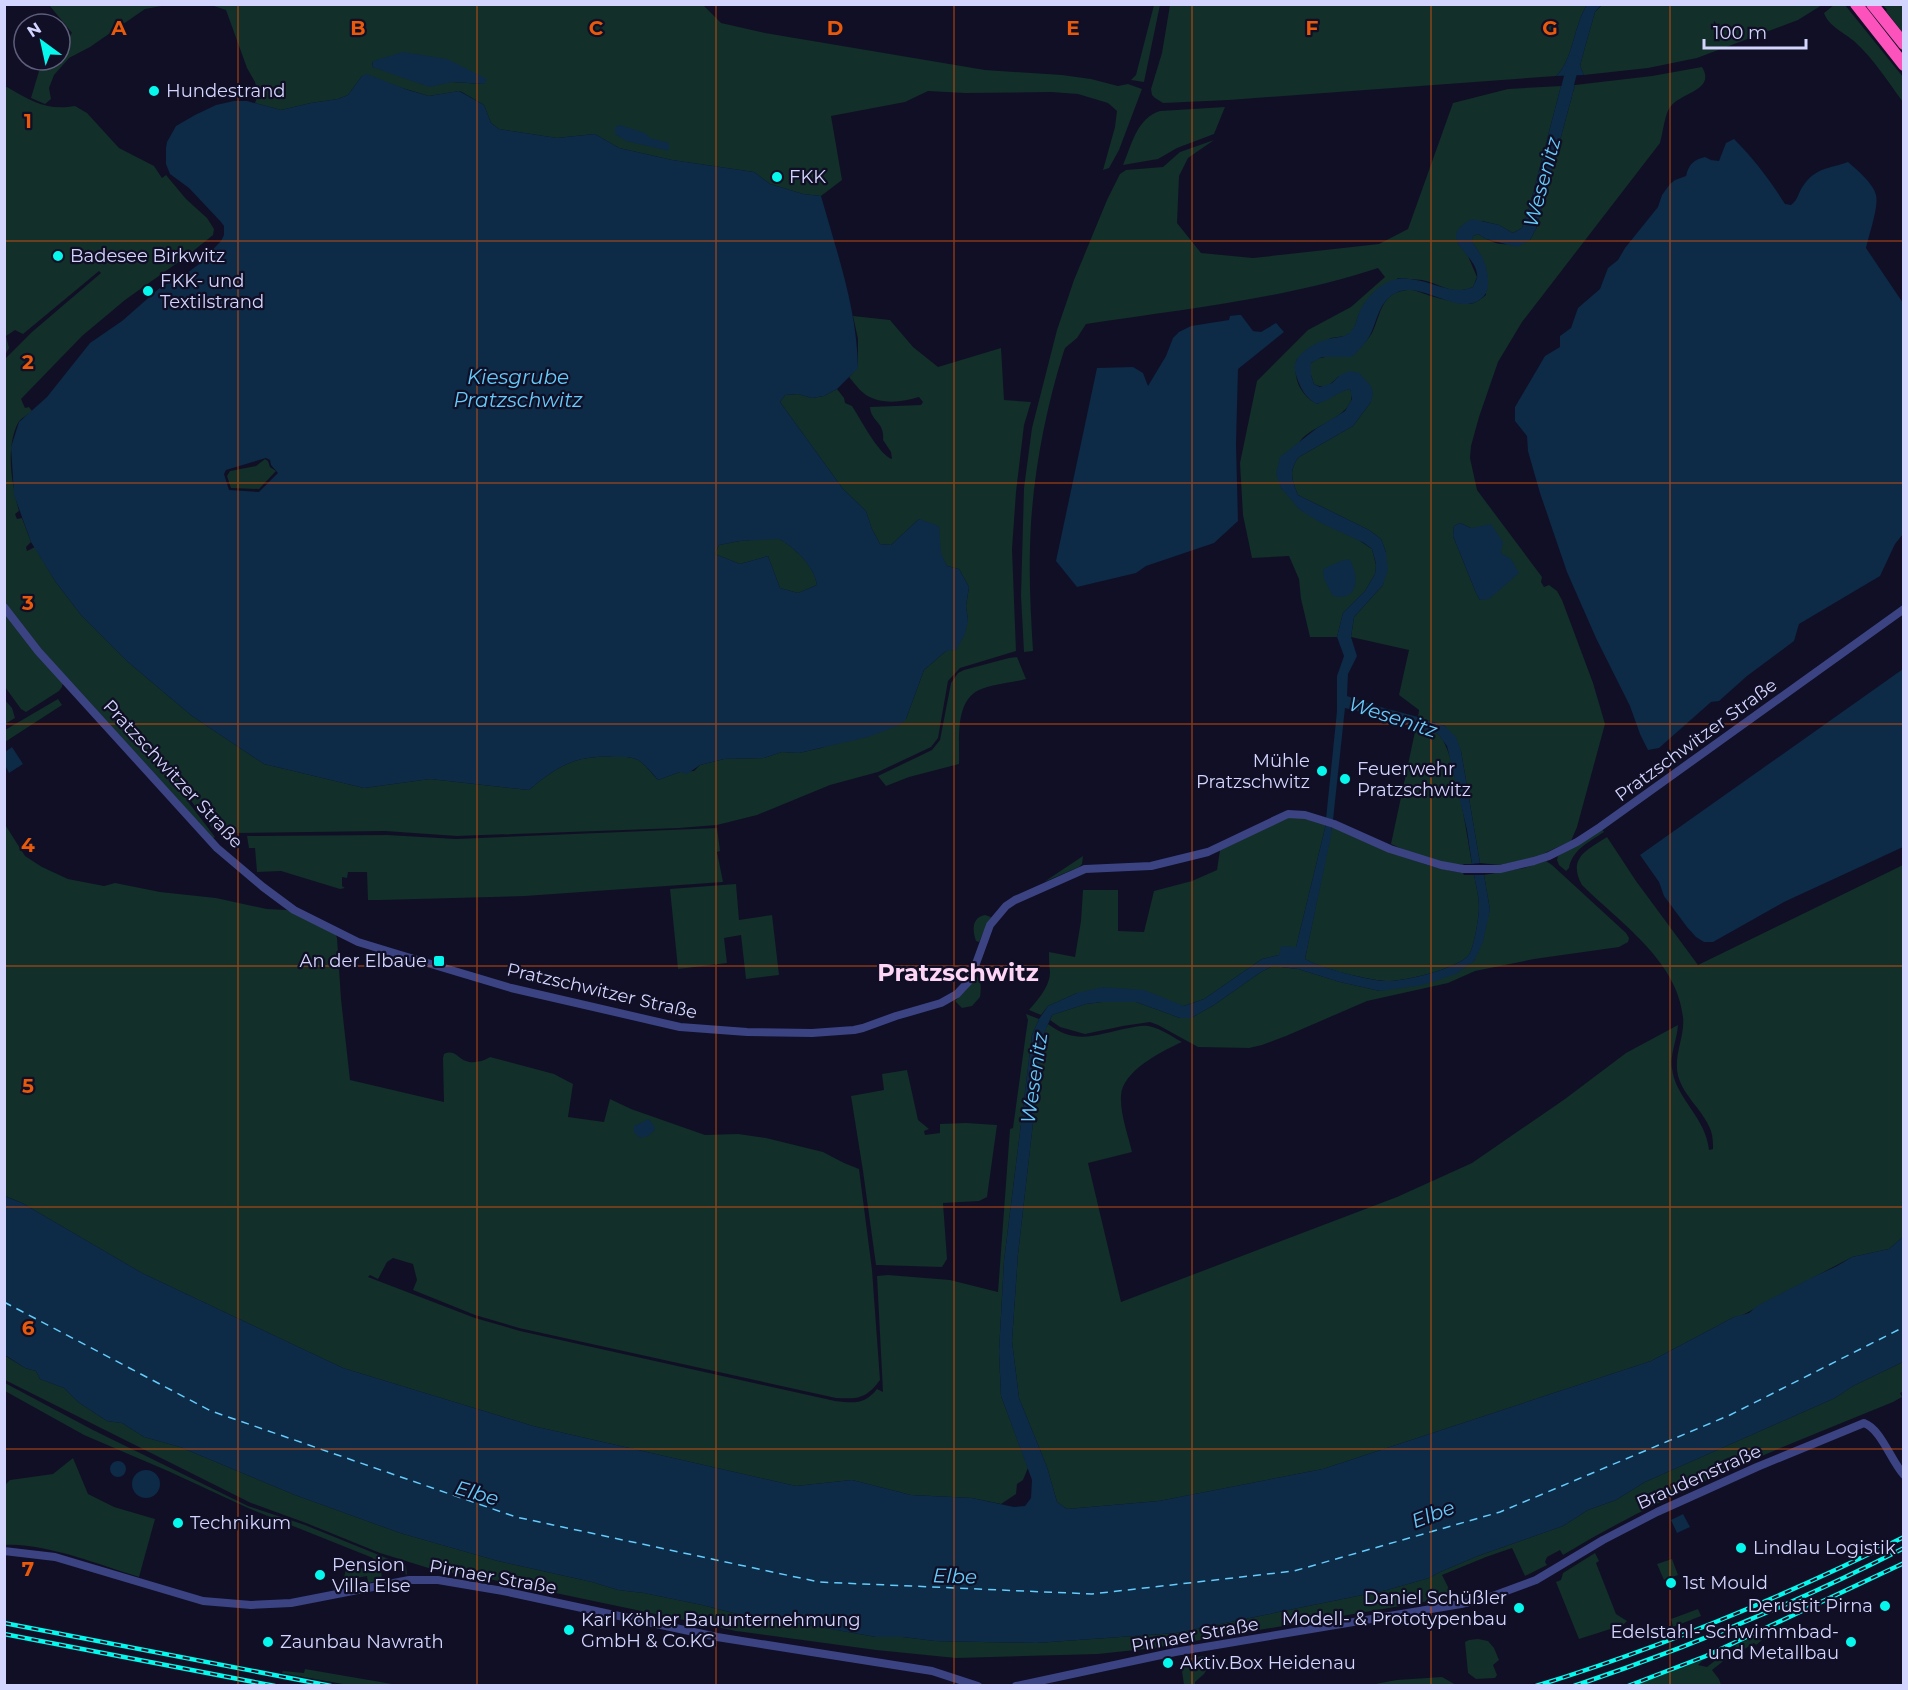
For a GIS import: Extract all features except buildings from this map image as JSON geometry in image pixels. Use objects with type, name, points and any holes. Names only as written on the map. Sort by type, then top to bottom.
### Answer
[{"type":"highway","points":[[1856,4],[1904,65]]},
{"type":"highway","points":[[1872,4],[1904,44]]},
{"type":"street","name":"Pratzschwitzer Straße","points":[[4,607],[38,651],[217,848],[263,888],[294,910],[358,942],[511,987],[680,1027],[747,1032],[812,1033],[863,1028],[941,1003],[957,994],[970,980],[985,936],[996,917],[1015,900],[1085,869],[1151,866],[1208,852],[1288,814],[1305,815],[1325,821],[1390,849],[1441,865],[1463,869],[1493,869],[1510,868],[1534,861],[1577,842],[1904,609]]},
{"type":"street","name":"Braudenstraße","points":[[1553,1571],[1612,1534],[1657,1512],[1757,1467],[1864,1424],[1875,1430],[1895,1465],[1904,1475]]},
{"type":"street","name":"Pirnaer Straße","points":[[4,1551],[55,1557],[203,1601],[251,1605],[291,1603],[409,1580],[438,1580],[503,1591],[717,1637],[932,1671],[978,1686]]},
{"type":"street","name":"Pirnaer Straße","points":[[1016,1686],[1165,1654],[1461,1604],[1513,1589],[1553,1571]]},
{"type":"green space","points":[[49,5],[167,5],[145,9],[90,47],[72,56],[72,12],[55,12]]},
{"type":"green space","points":[[211,5],[703,5],[721,23],[765,33],[985,70],[1062,75],[1118,86],[1128,84],[1142,89],[1119,150],[1109,168],[1103,170],[1117,111],[1108,103],[1078,94],[928,91],[905,102],[831,116],[842,180],[821,196],[803,194],[770,184],[754,172],[672,160],[619,148],[595,134],[557,138],[499,129],[491,123],[484,105],[460,91],[429,96],[362,76],[348,95],[338,99],[281,110],[255,103],[258,95],[255,82],[247,68],[226,10]],"holes":[[[373,61],[484,84],[453,82],[372,67]]]},
{"type":"green space","points":[[1154,5],[1160,5],[1144,82],[1131,80],[1136,75]]},
{"type":"green space","points":[[1170,5],[1587,5],[1570,52],[1556,76],[1163,103],[1152,95],[1151,89],[1162,53]]},
{"type":"green space","points":[[1602,5],[1822,5],[1798,20],[1697,58],[1648,68],[1584,75],[1580,66],[1595,12]]},
{"type":"green space","points":[[1834,5],[1845,5],[1903,77],[1903,102],[1868,56],[1826,18],[1824,13]]},
{"type":"green space","points":[[1883,5],[1903,5],[1903,33],[1886,11]]},
{"type":"green space","points":[[1702,67],[1705,81],[1696,90],[1671,106],[1660,143],[1522,322],[1498,362],[1471,446],[1470,458],[1477,490],[1542,577],[1541,582],[1544,587],[1549,585],[1557,591],[1562,600],[1593,683],[1605,724],[1577,827],[1571,841],[1534,858],[1499,865],[1480,863],[1461,751],[1445,726],[1418,717],[1419,710],[1399,695],[1409,650],[1351,637],[1354,617],[1383,585],[1386,552],[1381,539],[1369,530],[1298,495],[1294,485],[1292,471],[1299,457],[1353,426],[1371,402],[1339,376],[1325,386],[1314,384],[1310,364],[1323,357],[1342,357],[1354,353],[1372,333],[1386,300],[1398,292],[1414,290],[1466,304],[1474,303],[1486,295],[1478,251],[1471,241],[1473,236],[1478,234],[1492,242],[1503,244],[1530,240],[1536,229],[1575,85],[1652,76]],"holes":[[[1460,523],[1471,528],[1501,553],[1480,600],[1453,536],[1454,526]]]},
{"type":"green space","points":[[39,72],[57,72],[49,88],[51,99],[45,104],[31,98]]},
{"type":"green space","points":[[1561,86],[1522,228],[1513,233],[1499,225],[1482,221],[1458,243],[1468,256],[1477,277],[1473,287],[1453,290],[1422,280],[1398,278],[1359,314],[1353,331],[1345,336],[1331,338],[1297,359],[1296,372],[1299,385],[1311,400],[1317,404],[1350,389],[1352,398],[1343,412],[1301,440],[1281,488],[1372,549],[1376,565],[1375,574],[1365,591],[1343,613],[1337,637],[1310,637],[1299,579],[1289,556],[1252,558],[1243,515],[1240,463],[1257,381],[1308,330],[1351,307],[1385,277],[1378,268],[1306,288],[1270,295],[1086,324],[1077,338],[1065,348],[1050,401],[1040,450],[1033,500],[1030,549],[1033,651],[1024,652],[1021,596],[1024,488],[1032,428],[1057,330],[1074,280],[1120,174],[1126,170],[1163,167],[1180,152],[1214,140],[1188,158],[1179,176],[1177,223],[1201,253],[1253,258],[1379,244],[1408,229],[1453,103],[1508,89]]},
{"type":"green space","points":[[7,87],[40,104],[56,107],[75,106],[87,113],[119,148],[154,166],[162,178],[166,175],[186,199],[207,218],[214,229],[213,235],[125,300],[82,336],[21,399],[25,408],[29,407],[32,411],[19,421],[14,433],[11,467],[19,511],[15,514],[17,519],[22,518],[31,542],[26,547],[27,551],[35,547],[55,581],[81,615],[128,662],[192,716],[264,764],[364,788],[430,779],[529,790],[558,768],[578,760],[629,757],[643,764],[658,780],[680,772],[694,771],[700,765],[724,759],[764,758],[782,752],[799,753],[821,748],[906,719],[924,670],[946,651],[968,620],[966,606],[969,587],[959,569],[947,566],[919,519],[891,545],[880,544],[866,511],[843,489],[780,402],[785,395],[798,394],[812,398],[824,396],[837,389],[845,403],[852,406],[881,451],[892,459],[891,452],[883,440],[882,429],[870,407],[921,405],[923,402],[919,397],[892,402],[872,398],[866,395],[849,377],[858,367],[858,339],[853,316],[890,320],[913,347],[938,367],[1001,348],[1004,400],[1031,402],[1024,425],[1012,549],[1016,651],[960,668],[948,681],[938,738],[931,747],[878,772],[830,785],[757,815],[717,825],[457,836],[385,831],[235,833],[213,829],[191,801],[189,803],[215,837],[213,838],[41,649],[5,603],[5,359],[32,332],[101,273],[99,271],[23,334],[15,330],[6,336],[9,348],[5,355],[4,88]]},
{"type":"green space","points":[[1225,107],[1214,134],[1177,148],[1158,159],[1123,165],[1136,133],[1152,114],[1160,111]]},
{"type":"green space","points":[[265,459],[276,471],[259,489],[231,488],[227,476],[230,471],[256,466]]},
{"type":"green space","points":[[778,538],[808,564],[817,585],[798,593],[780,588],[768,556],[740,564],[715,554],[719,545]]},
{"type":"green space","points":[[5,613],[35,652],[63,682],[59,691],[26,712],[21,709],[5,687]]},
{"type":"green space","points":[[1017,657],[1026,679],[979,690],[965,703],[960,723],[959,764],[909,777],[886,786],[878,776],[932,750],[940,740],[951,683],[958,673]]},
{"type":"green space","points":[[4,699],[12,708],[15,718],[5,724]]},
{"type":"green space","points":[[58,699],[62,705],[5,742],[5,730]]},
{"type":"green space","points":[[1416,727],[1438,734],[1450,756],[1472,864],[1463,865],[1435,860],[1391,844]]},
{"type":"green space","points":[[1287,818],[1301,818],[1326,824],[1296,947],[1279,955],[1262,959],[1204,999],[1184,1006],[1077,993],[1048,1006],[1041,1015],[1029,1010],[1046,988],[1050,972],[1049,952],[1075,957],[1083,890],[1118,890],[1118,931],[1144,932],[1154,891],[1192,881],[1217,870],[1220,850]]},
{"type":"green space","points":[[4,823],[25,856],[68,879],[104,886],[115,883],[160,892],[216,898],[267,909],[287,910],[335,933],[350,1080],[444,1102],[444,1054],[453,1053],[469,1062],[482,1061],[490,1057],[554,1074],[573,1084],[568,1117],[604,1122],[610,1099],[631,1109],[705,1135],[738,1134],[766,1138],[823,1152],[859,1169],[872,1270],[880,1380],[866,1394],[856,1398],[836,1398],[519,1328],[475,1315],[413,1290],[417,1280],[413,1264],[393,1258],[387,1262],[378,1279],[370,1275],[368,1277],[475,1318],[520,1331],[835,1401],[858,1402],[868,1398],[877,1389],[883,1392],[877,1276],[950,1280],[998,1292],[1010,1129],[1013,1128],[1028,1020],[1026,1014],[1039,1019],[1032,1035],[1004,1261],[999,1352],[1001,1396],[1028,1468],[1023,1480],[1017,1484],[1016,1494],[1001,1504],[972,1498],[911,1495],[852,1480],[796,1486],[533,1426],[343,1368],[142,1273],[22,1203],[5,1196]]},
{"type":"green space","points":[[1332,826],[1413,860],[1464,875],[1474,875],[1479,911],[1474,940],[1468,956],[1452,966],[1428,974],[1393,981],[1344,973],[1305,959]]},
{"type":"green space","points":[[717,828],[720,851],[717,852],[723,882],[525,896],[380,900],[368,900],[367,872],[348,872],[347,878],[342,877],[342,886],[345,888],[340,889],[281,871],[257,872],[255,848],[249,848],[247,836],[387,835],[456,839]]},
{"type":"green space","points":[[1602,829],[1604,832],[1577,851],[1566,871],[1559,865],[1558,856]]},
{"type":"green space","points":[[1607,837],[1636,881],[1698,965],[1903,865],[1903,1237],[1889,1249],[1852,1257],[1651,1361],[1323,1469],[1159,1501],[1067,1509],[1057,1502],[1047,1467],[1019,1398],[1012,1341],[1018,1254],[1043,1035],[1048,1024],[1058,1031],[1078,1037],[1148,1026],[1161,1030],[1182,1042],[1144,1063],[1128,1078],[1123,1087],[1122,1110],[1132,1152],[1088,1163],[1121,1302],[1397,1197],[1472,1163],[1565,1099],[1626,1053],[1678,1025],[1672,1057],[1674,1079],[1702,1127],[1709,1150],[1713,1149],[1708,1124],[1685,1091],[1678,1076],[1677,1061],[1683,1017],[1678,996],[1670,978],[1644,944],[1582,885],[1578,876],[1578,861],[1581,856]]},
{"type":"green space","points":[[1083,856],[1079,867],[1044,882]]},
{"type":"green space","points":[[1546,861],[1626,933],[1629,938],[1628,942],[1619,947],[1534,959],[1475,971],[1448,983],[1367,1001],[1286,1036],[1249,1048],[1198,1047],[1150,1022],[1085,1034],[1060,1027],[1050,1020],[1052,1015],[1086,1004],[1102,1002],[1136,1002],[1180,1018],[1191,1018],[1273,966],[1298,969],[1380,991],[1474,961],[1490,910],[1484,875],[1524,868]]},
{"type":"green space","points":[[736,884],[739,920],[772,915],[779,975],[746,979],[741,935],[724,938],[727,963],[678,969],[670,889]]},
{"type":"green space","points":[[985,915],[991,917],[979,942],[976,941],[974,925],[978,918]]},
{"type":"green space","points":[[976,975],[980,982],[980,997],[972,1006],[962,1008],[955,1001],[968,988]]},
{"type":"green space","points":[[907,1070],[918,1120],[929,1129],[924,1131],[925,1135],[940,1133],[940,1124],[997,1125],[987,1197],[979,1201],[943,1203],[947,1259],[942,1267],[876,1265],[851,1096],[884,1090],[882,1074]]},
{"type":"green space","points":[[4,1355],[25,1368],[36,1371],[40,1379],[64,1388],[78,1402],[107,1421],[122,1423],[144,1437],[180,1447],[295,1495],[400,1533],[498,1561],[618,1590],[702,1605],[753,1618],[876,1637],[1036,1643],[1176,1633],[1387,1590],[1429,1578],[1478,1556],[1563,1526],[1588,1510],[1616,1500],[1645,1482],[1835,1398],[1853,1386],[1903,1362],[1904,1391],[1900,1393],[1902,1397],[1893,1402],[1683,1491],[1602,1532],[1563,1555],[1560,1550],[1547,1557],[1545,1562],[1547,1565],[1525,1576],[1512,1548],[1442,1575],[1453,1597],[1154,1648],[1098,1654],[956,1658],[876,1650],[736,1631],[470,1575],[438,1571],[380,1553],[251,1503],[5,1380]]},
{"type":"green space","points":[[5,1383],[93,1430],[248,1506],[305,1525],[406,1566],[407,1574],[404,1567],[380,1559],[382,1580],[368,1583],[367,1576],[351,1579],[352,1586],[342,1588],[347,1563],[367,1570],[373,1558],[248,1508],[84,1435],[5,1391]]},
{"type":"green space","points":[[73,1458],[88,1494],[114,1507],[155,1519],[139,1577],[55,1551],[38,1547],[5,1545],[5,1485],[10,1480],[53,1474]]},
{"type":"green space","points":[[1595,1553],[1599,1561],[1596,1563],[1616,1614],[1627,1621],[1623,1625],[1579,1639],[1556,1582],[1561,1580],[1563,1573]]},
{"type":"green space","points":[[1672,1559],[1678,1575],[1664,1580],[1657,1564]]},
{"type":"green space","points":[[1698,1609],[1701,1616],[1673,1627],[1671,1619]]},
{"type":"green space","points":[[1763,1635],[1766,1637],[1756,1645],[1754,1643],[1740,1652],[1734,1650],[1736,1645],[1755,1636],[1757,1638]]},
{"type":"green space","points":[[1478,1639],[1488,1641],[1494,1648],[1499,1660],[1493,1665],[1497,1675],[1495,1678],[1476,1679],[1468,1673],[1465,1642]]},
{"type":"green space","points":[[1722,1655],[1726,1659],[1712,1670],[1721,1685],[1636,1685],[1703,1660],[1698,1665],[1707,1667]]},
{"type":"green space","points":[[1209,1657],[1210,1664],[1204,1674],[1195,1682],[1195,1685],[1184,1685],[1181,1664],[1184,1659]]},
{"type":"green space","points":[[305,1669],[398,1685],[348,1685],[282,1673],[283,1671],[304,1673]]},
{"type":"green space","points":[[1442,1677],[1456,1685],[1370,1685],[1397,1680]]},
{"type":"water","points":[[1587,5],[1601,5],[1595,12],[1580,66],[1584,75],[1556,76],[1570,52]]},
{"type":"water","points":[[403,52],[447,59],[487,79],[484,84],[453,82],[429,87],[372,67],[373,61]]},
{"type":"water","name":"Kiesgrube Pratzschwitz","points":[[367,74],[429,96],[459,91],[484,105],[491,123],[499,129],[557,138],[595,134],[619,148],[672,160],[754,172],[770,184],[803,194],[821,196],[850,302],[858,368],[837,389],[824,396],[812,398],[798,394],[785,395],[780,402],[843,489],[866,511],[880,544],[891,545],[919,519],[939,526],[941,553],[947,566],[959,569],[969,587],[966,606],[968,620],[965,634],[956,650],[946,651],[924,670],[906,719],[900,725],[868,737],[799,753],[782,752],[764,758],[724,759],[700,765],[687,774],[680,772],[658,780],[646,766],[635,759],[601,757],[578,760],[558,768],[529,790],[430,779],[364,788],[264,764],[192,716],[128,662],[81,615],[55,581],[31,542],[14,495],[11,447],[19,422],[47,397],[90,343],[122,321],[162,286],[182,277],[199,264],[221,241],[224,226],[189,188],[170,174],[166,164],[167,142],[176,126],[216,105],[234,101],[247,101],[281,110],[338,99],[348,95],[362,76]],"holes":[[[266,458],[270,460],[278,473],[259,492],[229,490],[224,474],[226,470]],[[779,539],[803,558],[812,571],[817,585],[798,593],[780,588],[768,556],[740,564],[715,554],[719,545],[740,541]]]},
{"type":"water","points":[[1575,85],[1536,229],[1530,240],[1517,247],[1486,239],[1478,234],[1473,236],[1472,241],[1487,271],[1488,288],[1484,296],[1475,302],[1464,304],[1417,291],[1406,290],[1396,293],[1386,300],[1368,338],[1352,357],[1322,357],[1311,363],[1314,384],[1320,387],[1332,383],[1349,371],[1359,373],[1371,386],[1373,394],[1371,402],[1353,426],[1299,457],[1292,471],[1298,495],[1369,530],[1381,539],[1386,552],[1388,570],[1383,585],[1354,617],[1351,637],[1357,656],[1348,674],[1347,696],[1445,726],[1456,737],[1461,751],[1480,863],[1472,864],[1467,830],[1447,746],[1438,734],[1404,723],[1345,708],[1333,820],[1326,819],[1337,711],[1337,676],[1344,656],[1337,637],[1343,613],[1365,591],[1375,574],[1376,564],[1372,549],[1364,543],[1321,523],[1300,510],[1281,488],[1276,474],[1280,457],[1317,428],[1345,411],[1352,399],[1350,389],[1321,403],[1316,404],[1312,401],[1301,388],[1295,372],[1295,364],[1299,356],[1320,342],[1348,334],[1353,329],[1368,298],[1390,281],[1418,280],[1457,290],[1473,287],[1477,278],[1476,269],[1457,241],[1456,234],[1472,219],[1499,225],[1513,233],[1522,228],[1561,86]]},
{"type":"water","points":[[620,125],[645,133],[650,138],[669,143],[669,151],[626,141],[615,134],[615,127]]},
{"type":"water","points":[[1734,139],[1761,170],[1785,204],[1791,205],[1797,199],[1803,186],[1813,175],[1848,162],[1875,191],[1877,200],[1866,248],[1903,303],[1903,534],[1895,544],[1880,576],[1799,624],[1794,641],[1747,676],[1719,701],[1711,702],[1659,748],[1648,750],[1630,706],[1596,638],[1567,572],[1540,493],[1528,451],[1527,436],[1515,421],[1515,407],[1545,356],[1560,347],[1560,336],[1571,328],[1578,308],[1600,289],[1608,268],[1618,260],[1658,207],[1662,195],[1670,184],[1686,176],[1692,163],[1697,160],[1705,157],[1719,161],[1726,143]]},
{"type":"water","points":[[1241,315],[1253,331],[1261,332],[1276,323],[1284,332],[1238,369],[1236,444],[1238,521],[1214,543],[1146,566],[1136,573],[1077,587],[1056,561],[1097,368],[1133,367],[1143,373],[1148,386],[1166,356],[1173,338],[1179,332],[1191,326],[1229,320],[1230,316]]},
{"type":"water","points":[[1460,523],[1471,528],[1491,524],[1503,542],[1501,553],[1511,559],[1519,573],[1489,599],[1480,600],[1476,593],[1453,536],[1454,526]]},
{"type":"water","points":[[1349,559],[1355,573],[1355,586],[1348,595],[1333,596],[1324,579],[1323,569]]},
{"type":"water","points":[[1903,669],[1903,847],[1784,902],[1713,942],[1704,942],[1696,937],[1664,896],[1659,882],[1640,855]]},
{"type":"water","points":[[12,747],[23,764],[9,773],[5,765],[5,752]]},
{"type":"water","name":"Elbe","points":[[1326,824],[1332,826],[1331,836],[1305,959],[1344,973],[1385,981],[1416,977],[1452,966],[1468,956],[1474,940],[1479,907],[1474,875],[1484,875],[1490,910],[1483,942],[1474,961],[1456,974],[1423,985],[1380,991],[1298,969],[1273,966],[1191,1018],[1180,1018],[1136,1002],[1086,1004],[1052,1015],[1043,1036],[1018,1254],[1012,1341],[1019,1398],[1047,1467],[1057,1502],[1067,1509],[1159,1501],[1323,1469],[1651,1361],[1734,1317],[1749,1313],[1757,1306],[1852,1257],[1889,1249],[1903,1237],[1903,1362],[1853,1386],[1835,1398],[1645,1482],[1616,1500],[1588,1510],[1563,1526],[1478,1556],[1429,1578],[1387,1590],[1176,1633],[1036,1643],[876,1637],[753,1618],[702,1605],[618,1590],[498,1561],[400,1533],[295,1495],[180,1447],[144,1437],[122,1423],[107,1421],[78,1402],[64,1388],[40,1379],[36,1371],[25,1368],[5,1355],[4,1196],[22,1203],[142,1273],[343,1368],[533,1426],[796,1486],[852,1480],[911,1495],[972,1498],[1014,1507],[1025,1506],[1031,1498],[1032,1480],[1001,1396],[999,1352],[1004,1261],[1032,1035],[1039,1019],[1048,1006],[1077,993],[1103,987],[1144,990],[1184,1006],[1204,999],[1262,959],[1279,955],[1281,946],[1296,947]]},
{"type":"water","points":[[649,1119],[655,1130],[648,1136],[640,1138],[634,1132],[634,1126]]},
{"type":"water","points":[[115,1461],[121,1461],[126,1469],[124,1475],[115,1477],[110,1472],[110,1466]]},
{"type":"water","points":[[146,1470],[156,1474],[160,1484],[156,1494],[146,1498],[136,1494],[132,1484],[136,1474]]},
{"type":"water","points":[[1683,1514],[1690,1527],[1677,1533],[1671,1520]]},
{"type":"waterway","name":"Wesenitz","points":[[1564,100],[1574,61]]},
{"type":"ferry route","points":[[4,1302],[211,1411],[516,1517],[819,1582],[1092,1594],[1294,1571],[1500,1512],[1730,1415],[1904,1327]]},
{"type":"railway","points":[[1536,1686],[1630,1655],[1723,1619],[1814,1580],[1904,1537]]},
{"type":"railway","points":[[1574,1686],[1741,1623],[1904,1548]]},
{"type":"railway","points":[[1628,1686],[1706,1656],[1904,1563]]},
{"type":"railway","points":[[4,1623],[331,1686]]},
{"type":"railway","points":[[4,1634],[275,1686]]},
{"type":"place","name":"Hundestrand","points":[[154,91]]},
{"type":"place","name":"FKK","points":[[777,177]]},
{"type":"place","name":"Badesee Birkwitz","points":[[58,256]]},
{"type":"place","name":"FKK- und Textilstrand","points":[[148,291]]},
{"type":"place","name":"Mühle Pratzschwitz","points":[[1322,771]]},
{"type":"place","name":"Feuerwehr Pratzschwitz","points":[[1345,779]]},
{"type":"place","name":"An der Elbaue","points":[[439,961]]},
{"type":"place","name":"Technikum","points":[[178,1523]]},
{"type":"place","name":"Lindlau Logistik","points":[[1741,1548]]},
{"type":"place","name":"Pension Villa Else","points":[[320,1575]]},
{"type":"place","name":"1st Mould","points":[[1671,1583]]},
{"type":"place","name":"Derustit Pirna","points":[[1885,1606]]},
{"type":"place","name":"Daniel Schüßler Modell- & Prototypenbau","points":[[1519,1608]]},
{"type":"place","name":"Karl Köhler Bauunternehmung GmbH & Co.KG","points":[[569,1630]]},
{"type":"place","name":"Zaunbau Nawrath","points":[[268,1642]]},
{"type":"place","name":"Edelstahl- Schwimmbad- und Metallbau","points":[[1851,1642]]},
{"type":"place","name":"Aktiv.Box Heidenau","points":[[1168,1663]]},
{"type":"district","name":"Pratzschwitz","points":[[958,973]]}]
